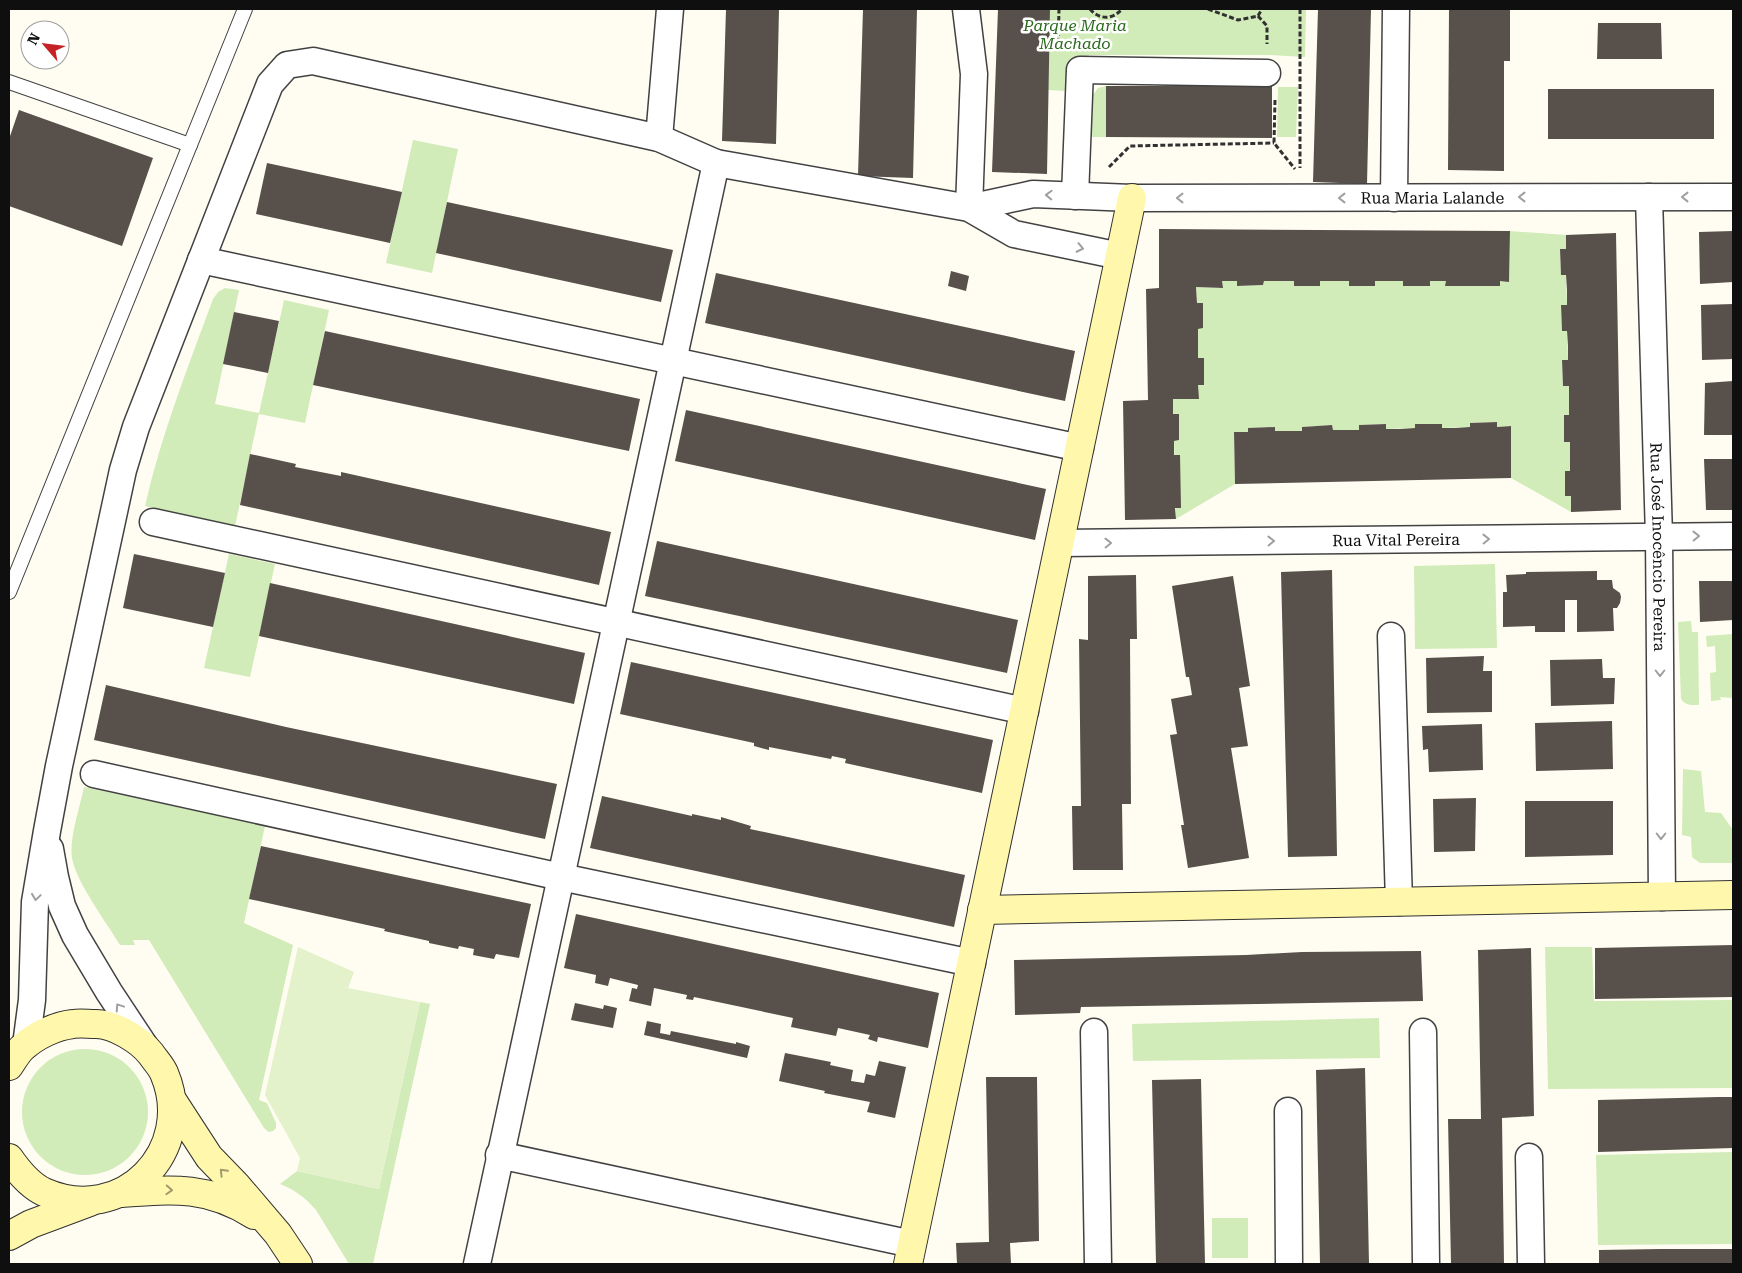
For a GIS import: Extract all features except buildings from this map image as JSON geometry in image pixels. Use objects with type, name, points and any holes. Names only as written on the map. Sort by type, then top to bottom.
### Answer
[{"type":"street","points":[[659,138],[670,9]]},
{"type":"street","points":[[966,9],[974,74],[969,208]]},
{"type":"street","points":[[1394,198],[1396,9]]},
{"type":"street","points":[[16,1054],[32,1000],[35,902],[46,831],[123,470],[136,427],[270,84],[287,65],[312,61],[659,138],[716,163],[969,208],[1014,234],[1120,256]]},
{"type":"street","points":[[1087,196],[1080,70],[1271,84]]},
{"type":"street","points":[[476,1264],[716,163]]},
{"type":"street","name":"Rua Maria Lalande","points":[[969,208],[1033,194],[1132,198],[1300,187],[1394,198],[1733,197]]},
{"type":"street","name":"Rua José Inocêncio Pereira","points":[[1649,197],[1659,537],[1662,897]]},
{"type":"street","points":[[499,1155],[910,1254],[1132,198]]},
{"type":"street","points":[[201,260],[1080,448]]},
{"type":"street","points":[[153,522],[1025,711]]},
{"type":"street","name":"Rua Vital Pereira","points":[[1060,543],[1733,536]]},
{"type":"street","points":[[1391,636],[1399,902]]},
{"type":"street","points":[[94,774],[561,877],[972,963]]},
{"type":"street","points":[[46,831],[62,906],[75,935],[109,992],[146,1048],[164,1071],[172,1100],[209,1158],[237,1186],[278,1234],[298,1264]]},
{"type":"street","points":[[982,910],[1733,895]]},
{"type":"street","points":[[16,1054],[48,1031],[73,1024],[100,1024],[125,1032],[146,1048]]},
{"type":"street","points":[[1094,1032],[1098,1264]]},
{"type":"street","points":[[1422,1032],[1426,1264]]},
{"type":"street","points":[[9,1236],[31,1224],[108,1196],[145,1177],[162,1155],[171,1128],[172,1100]]},
{"type":"street","points":[[1288,1111],[1290,1264]]},
{"type":"street","points":[[1529,1157],[1531,1264]]},
{"type":"street","points":[[9,1158],[22,1175],[43,1191],[68,1200],[162,1190],[201,1192],[221,1198],[243,1208],[259,1218],[278,1234]]},
{"type":"lane","points":[[9,592],[245,9]]},
{"type":"lane","points":[[9,82],[190,145]]},
{"type":"path","points":[[1090,9],[1095,14],[1106,18],[1118,14],[1122,9]]},
{"type":"path","points":[[1208,9],[1238,20],[1258,16],[1262,9]]},
{"type":"path","points":[[1300,9],[1300,187]]},
{"type":"path","points":[[1271,84],[1274,143],[1300,187]]},
{"type":"path","points":[[1087,196],[1099,177],[1130,146],[1274,143]]},
{"type":"green space","name":"Parque Maria Machado","points":[[1050,9],[1306,9],[1305,57],[1268,55],[1089,55],[1074,65],[1066,91],[1048,90]]},
{"type":"green space","points":[[1106,86],[1106,137],[1089,137],[1090,99],[1098,88]]},
{"type":"green space","points":[[1278,87],[1298,87],[1296,137],[1277,137]]},
{"type":"green space","points":[[413,140],[458,149],[432,273],[386,263]]},
{"type":"green space","points":[[1510,231],[1566,235],[1566,249],[1560,249],[1561,275],[1566,275],[1567,305],[1561,305],[1562,331],[1567,331],[1568,360],[1562,360],[1563,386],[1569,386],[1569,415],[1564,415],[1564,441],[1570,442],[1570,471],[1565,471],[1565,496],[1571,496],[1571,512],[1511,478],[1510,426],[1497,427],[1496,422],[1471,423],[1470,427],[1442,428],[1442,424],[1415,424],[1415,428],[1386,429],[1385,424],[1359,425],[1359,430],[1333,430],[1332,425],[1303,427],[1302,431],[1275,431],[1275,427],[1249,428],[1248,432],[1234,432],[1235,484],[1176,519],[1174,441],[1179,440],[1179,414],[1173,414],[1173,399],[1198,399],[1198,385],[1204,384],[1204,359],[1198,358],[1198,329],[1203,328],[1203,303],[1197,303],[1196,287],[1222,288],[1222,281],[1237,281],[1238,286],[1263,285],[1264,281],[1294,281],[1294,286],[1320,286],[1320,281],[1349,281],[1349,286],[1375,286],[1375,281],[1403,281],[1403,286],[1429,286],[1430,281],[1446,281],[1446,286],[1499,286],[1500,281],[1509,281]]},
{"type":"green space","points":[[225,288],[239,290],[215,404],[259,413],[284,300],[329,310],[305,423],[259,414],[235,526],[145,506],[167,427],[194,350],[213,299],[218,292]]},
{"type":"green space","points":[[229,554],[275,564],[250,677],[204,668]]},
{"type":"green space","points":[[1495,564],[1497,648],[1415,649],[1414,566]]},
{"type":"green space","points":[[1691,621],[1692,632],[1698,632],[1699,705],[1687,704],[1681,699],[1678,622]]},
{"type":"green space","points":[[1733,634],[1733,698],[1720,697],[1721,700],[1711,701],[1710,673],[1716,672],[1715,646],[1707,647],[1706,636]]},
{"type":"green space","points":[[1683,769],[1701,771],[1705,812],[1721,813],[1733,830],[1733,863],[1700,863],[1692,857],[1691,837],[1682,835]]},
{"type":"green space","points":[[84,787],[265,826],[244,923],[293,945],[259,1100],[267,1103],[276,1123],[276,1128],[273,1131],[269,1132],[264,1128],[149,940],[133,940],[135,945],[120,945],[79,879],[71,850],[73,832]]},
{"type":"green space","points":[[298,947],[354,972],[348,988],[420,1002],[379,1189],[297,1171],[300,1158],[265,1095]]},
{"type":"green space","points":[[1545,947],[1592,947],[1594,1001],[1733,1000],[1733,1088],[1548,1089]]},
{"type":"green space","points":[[420,1002],[430,1004],[373,1264],[349,1264],[316,1210],[300,1194],[280,1184],[297,1171],[379,1189]]},
{"type":"green space","points":[[1379,1018],[1380,1058],[1133,1061],[1132,1024]]},
{"type":"green space","points":[[85,1049],[109,1053],[130,1067],[144,1088],[148,1112],[144,1136],[130,1157],[109,1171],[85,1175],[61,1171],[40,1157],[26,1136],[22,1112],[26,1088],[40,1067],[61,1053]]},
{"type":"green space","points":[[1733,1152],[1733,1244],[1598,1245],[1596,1155]]},
{"type":"green space","points":[[1212,1218],[1248,1218],[1248,1258],[1212,1258]]}]
